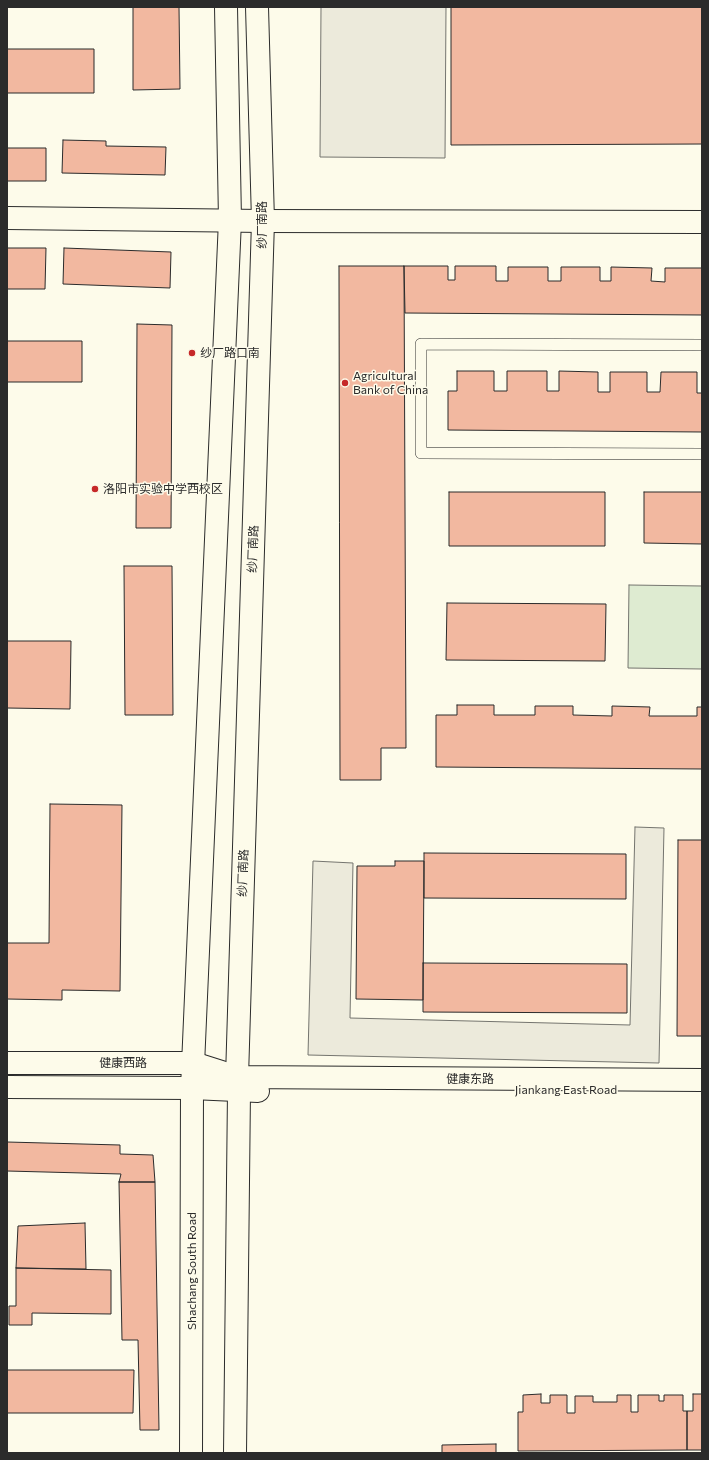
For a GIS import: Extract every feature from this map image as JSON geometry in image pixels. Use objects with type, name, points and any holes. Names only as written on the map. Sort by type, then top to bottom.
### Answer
[{"type":"main road","points":[[192,1088],[230,220],[226,7]]},
{"type":"main road","name":"纱厂南路","points":[[238,1084],[263,221],[258,7]]},
{"type":"main road","points":[[7,218],[263,221],[702,222]]},
{"type":"main road","name":"健康西路","points":[[7,1063],[193,1063],[238,1084]]},
{"type":"main road","name":"健康东路","points":[[238,1084],[702,1080]]},
{"type":"main road","points":[[235,1453],[238,1084]]},
{"type":"main road","name":"健康西路","points":[[7,1087],[192,1088],[238,1084]]},
{"type":"main road","name":"Jiankang East Road","points":[[238,1084],[702,1089]]},
{"type":"main road","name":"Shachang South Road","points":[[191,1453],[192,1088]]},
{"type":"lane","points":[[702,345],[421,344],[421,452],[702,454]]},
{"type":"green space","points":[[629,585],[702,586],[702,669],[628,668]]},
{"type":"shaded area","points":[[321,7],[446,7],[445,158],[320,157]]},
{"type":"shaded area","points":[[635,827],[664,828],[659,1063],[308,1055],[313,861],[353,863],[350,1018],[630,1025]]},
{"type":"building","points":[[133,7],[179,7],[180,89],[133,90]]},
{"type":"building","points":[[451,7],[702,7],[702,144],[451,145]]},
{"type":"building","points":[[7,49],[94,49],[94,93],[7,93]]},
{"type":"building","points":[[63,140],[106,141],[106,146],[166,147],[165,175],[62,173]]},
{"type":"building","points":[[7,148],[46,148],[46,181],[7,181]]},
{"type":"building","points":[[7,248],[46,248],[45,289],[7,289]]},
{"type":"building","points":[[64,248],[171,252],[170,288],[63,284]]},
{"type":"building","points":[[339,266],[404,266],[406,748],[381,748],[381,780],[340,780]]},
{"type":"building","points":[[404,266],[448,266],[448,280],[455,280],[455,266],[496,266],[496,281],[508,281],[508,267],[548,267],[548,281],[561,281],[561,267],[600,267],[600,281],[611,281],[611,267],[652,268],[651,281],[665,282],[665,268],[702,268],[702,315],[405,313]]},
{"type":"building","points":[[137,324],[172,325],[171,528],[136,528]]},
{"type":"building","points":[[7,341],[82,341],[82,382],[7,382]]},
{"type":"building","points":[[457,371],[494,371],[494,391],[507,391],[507,371],[547,371],[547,391],[559,391],[559,371],[598,372],[598,392],[610,392],[610,372],[647,372],[647,392],[660,392],[661,372],[697,372],[697,393],[702,393],[702,432],[448,430],[448,391],[457,391]]},
{"type":"building","points":[[449,492],[605,492],[605,546],[449,546]]},
{"type":"building","points":[[644,492],[702,492],[702,544],[644,543]]},
{"type":"building","points":[[124,566],[172,566],[173,715],[125,715]]},
{"type":"building","points":[[447,603],[606,604],[605,661],[446,660]]},
{"type":"building","points":[[7,641],[71,641],[70,709],[7,708]]},
{"type":"building","points":[[457,705],[494,705],[494,715],[535,715],[535,706],[573,706],[573,715],[612,716],[612,706],[650,707],[649,716],[697,716],[697,707],[702,707],[702,769],[436,767],[436,715],[457,715]]},
{"type":"building","points":[[50,804],[122,805],[120,991],[62,990],[62,1000],[7,999],[7,943],[49,943]]},
{"type":"building","points":[[678,840],[702,840],[702,1036],[677,1036]]},
{"type":"building","points":[[424,853],[626,854],[626,899],[424,898]]},
{"type":"building","points":[[395,861],[424,861],[423,1000],[356,999],[357,866],[395,866]]},
{"type":"building","points":[[423,963],[627,964],[627,1013],[423,1012]]},
{"type":"building","points":[[7,1142],[120,1145],[120,1154],[153,1155],[155,1182],[119,1182],[121,1174],[7,1171]]},
{"type":"building","points":[[119,1182],[155,1182],[159,1430],[140,1430],[138,1340],[122,1340]]},
{"type":"building","points":[[85,1223],[86,1269],[16,1268],[18,1226]]},
{"type":"building","points":[[16,1268],[111,1270],[111,1314],[32,1313],[32,1325],[9,1325],[9,1306],[16,1306]]},
{"type":"building","points":[[7,1370],[134,1370],[133,1413],[7,1413]]},
{"type":"building","points":[[541,1394],[541,1403],[550,1403],[550,1395],[567,1395],[567,1413],[575,1413],[575,1396],[593,1396],[593,1402],[617,1402],[617,1395],[631,1395],[631,1412],[638,1412],[638,1395],[659,1395],[659,1401],[664,1401],[664,1395],[683,1395],[683,1411],[687,1411],[687,1450],[518,1451],[518,1412],[523,1412],[523,1395]]},
{"type":"building","points":[[693,1394],[702,1394],[702,1450],[687,1450],[687,1411],[693,1411]]},
{"type":"building","points":[[496,1444],[496,1453],[442,1453],[442,1445]]},
{"type":"place","name":"纱厂路口南","points":[[192,353]]},
{"type":"place","name":"Agricultural Bank of China","points":[[345,383]]},
{"type":"place","name":"洛阳市实验中学西校区","points":[[95,489]]}]
